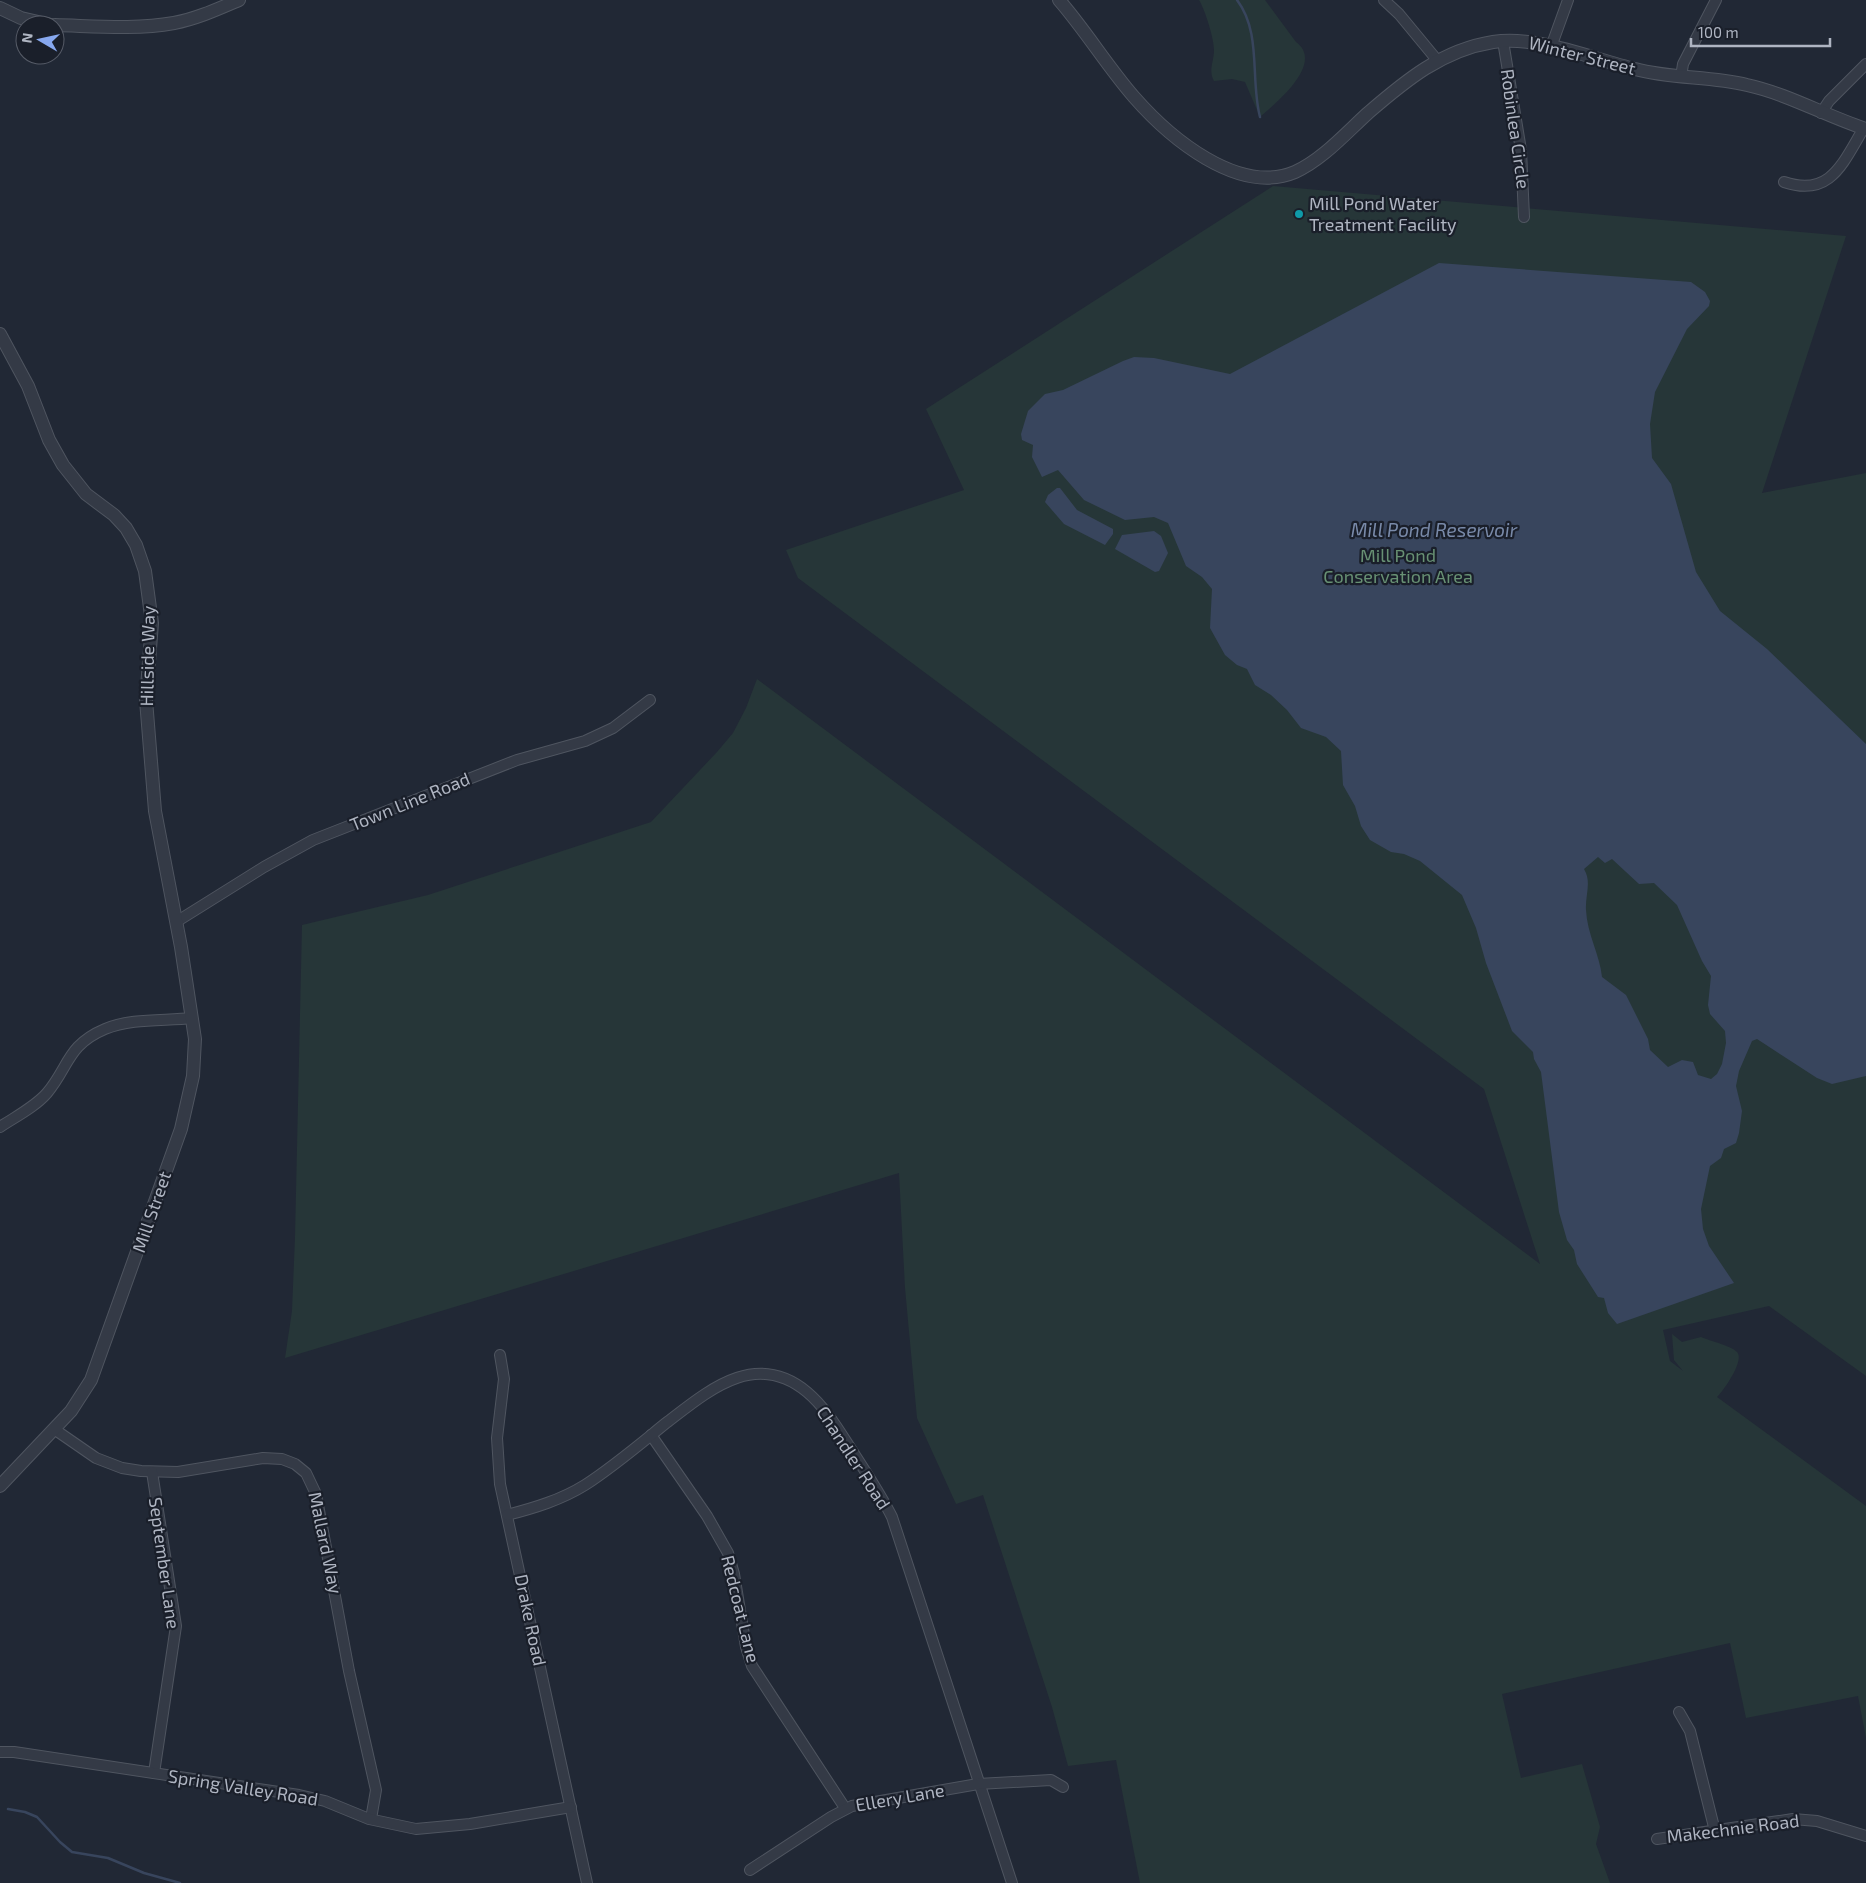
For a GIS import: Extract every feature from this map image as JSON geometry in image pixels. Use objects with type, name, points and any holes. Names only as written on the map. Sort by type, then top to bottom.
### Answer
[{"type":"street","points":[[65,25],[144,26],[167,24],[201,16],[239,0]]},
{"type":"street","name":"Winter Street","points":[[1059,0],[1133,95],[1167,128],[1193,149],[1228,170],[1250,177],[1272,178],[1293,173],[1311,162],[1406,80],[1437,60],[1473,47],[1503,41],[1522,41],[1551,47],[1640,71],[1748,85],[1865,129]]},
{"type":"street","points":[[1384,0],[1399,14],[1437,60]]},
{"type":"street","points":[[1551,47],[1568,0]]},
{"type":"street","points":[[1681,77],[1683,64],[1716,0]]},
{"type":"street","points":[[0,8],[15,16]]},
{"type":"street","name":"Robinlea Circle","points":[[1503,41],[1521,150],[1524,217]]},
{"type":"street","points":[[1821,113],[1829,101],[1866,64]]},
{"type":"street","points":[[1784,182],[1808,186],[1832,177],[1865,129]]},
{"type":"street","name":"Hillside Way","points":[[0,334],[28,386],[49,440],[63,465],[86,494],[114,515],[126,528],[134,541],[142,561],[149,592],[152,623],[146,700],[151,763],[157,821],[172,902]]},
{"type":"street","name":"Town Line Road","points":[[176,922],[264,867],[313,840],[518,760],[585,741],[613,728],[650,700]]},
{"type":"street","name":"Mill Street","points":[[0,1486],[54,1429],[84,1392],[97,1367],[182,1129],[195,1064],[192,1018],[172,902]]},
{"type":"street","points":[[0,1127],[42,1098],[70,1055],[82,1043],[100,1031],[133,1023],[192,1018]]},
{"type":"street","name":"Drake Road","points":[[500,1355],[504,1379],[497,1456],[507,1515],[587,1883]]},
{"type":"street","name":"Chandler Road","points":[[507,1515],[547,1503],[585,1485],[703,1394],[725,1381],[740,1376],[763,1374],[778,1377],[799,1386],[816,1402],[847,1444],[892,1517],[1012,1883]]},
{"type":"street","name":"Mallard Way","points":[[54,1429],[96,1458],[122,1468],[152,1472],[178,1472],[273,1457],[295,1464],[309,1477],[316,1494],[349,1671],[376,1790],[371,1819]]},
{"type":"street","name":"Redcoat Lane","points":[[651,1435],[724,1544],[734,1574],[746,1647],[752,1666],[845,1808]]},
{"type":"street","name":"September Lane","points":[[152,1472],[176,1626],[154,1773]]},
{"type":"street","points":[[1679,1712],[1690,1730],[1715,1831]]},
{"type":"street","name":"Spring Valley Road","points":[[0,1752],[14,1752],[299,1795],[325,1801],[371,1819],[405,1828],[428,1829],[571,1807]]},
{"type":"street","name":"Ellery Lane","points":[[750,1870],[845,1808],[868,1802],[978,1784],[1051,1780],[1063,1787]]},
{"type":"street","name":"Makechnie Road","points":[[1658,1839],[1767,1821],[1793,1819],[1817,1821],[1866,1836]]},
{"type":"green space","points":[[1199,0],[1265,0],[1303,51],[1305,61],[1302,71],[1295,82],[1260,117],[1245,82],[1232,79],[1214,81],[1211,73],[1214,50],[1212,39]]},
{"type":"green space","name":"Mill Pond Conservation Area","points":[[1273,186],[1846,236],[1762,493],[1866,473],[1866,1376],[1769,1306],[1663,1330],[1670,1361],[1683,1371],[1674,1360],[1672,1334],[1682,1342],[1701,1337],[1737,1352],[1739,1356],[1736,1368],[1729,1382],[1717,1397],[1866,1506],[1866,1738],[1858,1696],[1746,1718],[1730,1643],[1502,1694],[1521,1778],[1582,1764],[1600,1827],[1596,1844],[1610,1883],[1140,1883],[1116,1760],[1068,1766],[1052,1707],[983,1495],[956,1504],[917,1418],[905,1288],[899,1173],[285,1358],[292,1311],[295,1237],[302,925],[428,895],[651,822],[733,733],[746,708],[757,679],[1540,1264],[1484,1089],[798,578],[786,550],[964,490],[926,409]]},
{"type":"water","name":"Mill Pond Reservoir","points":[[1439,263],[1691,282],[1705,292],[1710,301],[1709,306],[1687,329],[1655,392],[1650,424],[1652,458],[1671,484],[1696,572],[1720,611],[1767,649],[1866,744],[1866,1076],[1832,1084],[1817,1078],[1757,1039],[1752,1041],[1739,1071],[1736,1086],[1742,1111],[1736,1143],[1724,1149],[1721,1158],[1710,1166],[1701,1209],[1703,1229],[1709,1246],[1734,1283],[1617,1324],[1608,1313],[1604,1298],[1598,1297],[1577,1264],[1574,1250],[1567,1240],[1559,1212],[1541,1072],[1534,1059],[1533,1052],[1512,1031],[1486,963],[1476,928],[1462,895],[1420,861],[1404,854],[1391,852],[1370,840],[1361,826],[1355,806],[1343,785],[1341,751],[1326,737],[1301,728],[1287,710],[1271,695],[1255,685],[1247,669],[1237,665],[1225,655],[1210,628],[1212,589],[1202,577],[1186,566],[1168,523],[1154,517],[1125,520],[1084,500],[1058,470],[1042,477],[1032,457],[1033,445],[1022,440],[1021,434],[1028,411],[1045,394],[1063,390],[1134,357],[1154,358],[1230,374]],"holes":[[[1598,857],[1605,863],[1612,859],[1639,884],[1654,883],[1677,905],[1702,961],[1711,976],[1708,1005],[1710,1014],[1725,1031],[1726,1043],[1722,1064],[1717,1074],[1711,1079],[1698,1075],[1693,1062],[1682,1060],[1668,1067],[1650,1050],[1648,1039],[1626,995],[1602,977],[1587,919],[1588,879],[1584,869]]]},
{"type":"water","points":[[1057,488],[1060,488],[1077,510],[1113,529],[1113,534],[1105,545],[1064,524],[1045,502],[1048,495]]},
{"type":"water","points":[[1154,531],[1161,536],[1168,553],[1159,571],[1155,572],[1115,549],[1122,535]]},
{"type":"waterway","points":[[1237,0],[1245,13],[1253,42],[1257,102],[1260,117]]},
{"type":"waterway","points":[[8,1809],[25,1812],[37,1817],[72,1852],[108,1858],[144,1873],[180,1883]]},
{"type":"place","name":"Mill Pond Water Treatment Facility","points":[[1299,214]]}]
